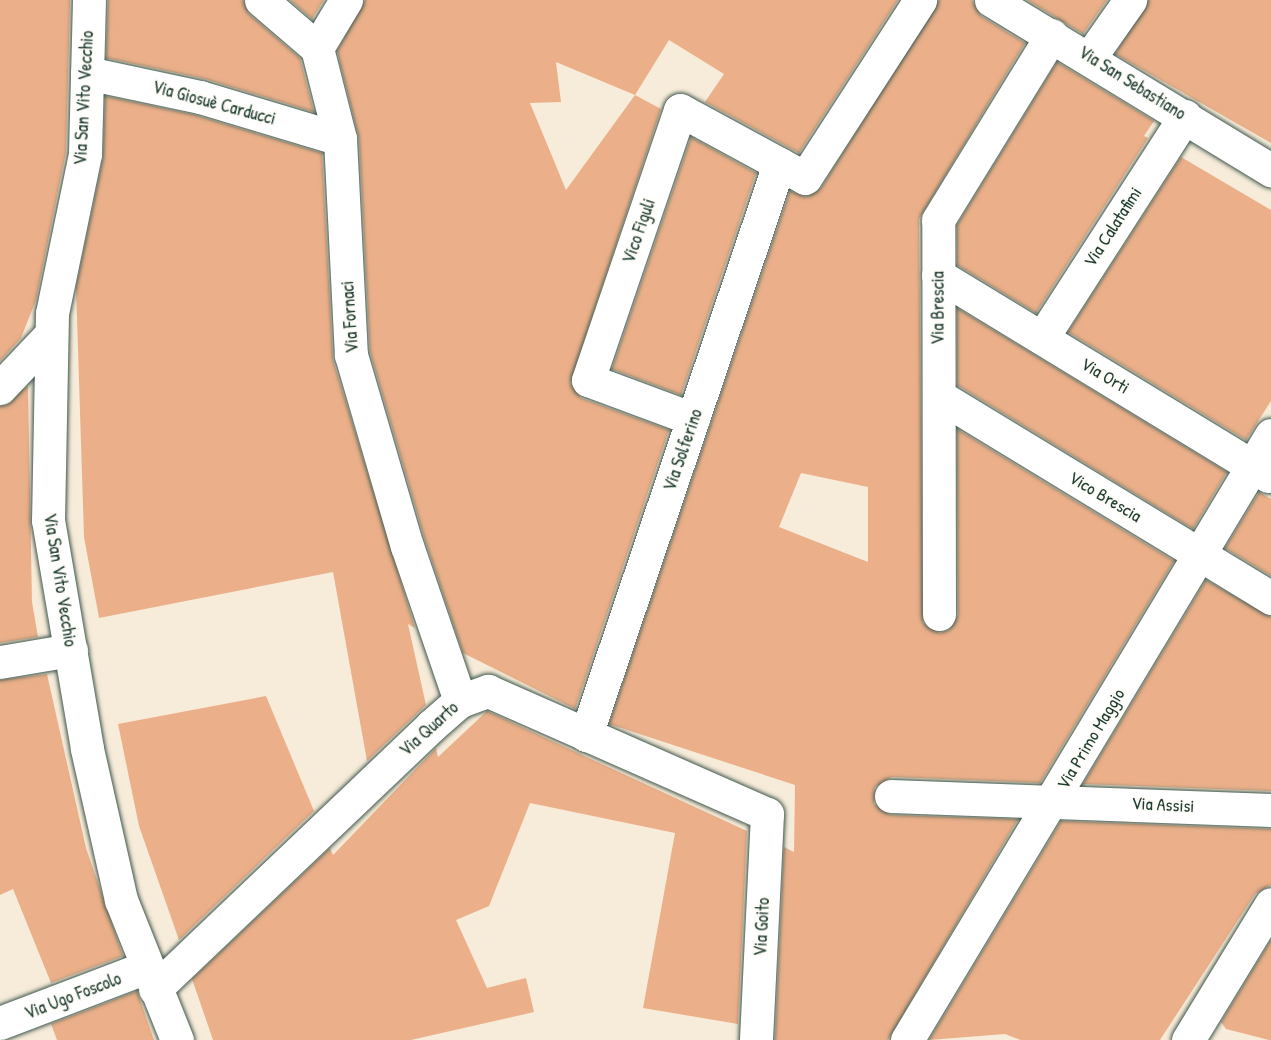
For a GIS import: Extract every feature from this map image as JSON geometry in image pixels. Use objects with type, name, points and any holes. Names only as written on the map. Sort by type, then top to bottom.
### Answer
[{"type":"street","name":"Via San Vito Vecchio","points":[[89,0],[85,154],[51,334],[48,520],[71,650],[121,900],[177,1040]]},
{"type":"street","points":[[261,0],[317,48],[346,0]]},
{"type":"street","name":"Via Solferino","points":[[586,735],[693,419],[792,171],[920,0]]},
{"type":"street","name":"Via San Sebastiano","points":[[991,0],[1090,57],[1271,170]]},
{"type":"street","points":[[1090,57],[1130,0]]},
{"type":"street","name":"Via Brescia","points":[[939,614],[938,220],[1052,35]]},
{"type":"street","name":"Via Fornaci","points":[[317,48],[340,139],[351,355],[407,546],[460,701]]},
{"type":"street","name":"Via Giosuè Carducci","points":[[87,73],[200,97],[340,139]]},
{"type":"street","name":"Vico Figuli","points":[[693,419],[588,380],[680,110],[792,171]]},
{"type":"street","name":"Via Calatafimi","points":[[1042,338],[1185,116]]},
{"type":"street","name":"Via Orti","points":[[938,274],[1262,471]]},
{"type":"street","points":[[0,388],[51,334]]},
{"type":"street","name":"Vico Brescia","points":[[939,396],[1271,598]]},
{"type":"street","name":"Via Primo Maggio","points":[[907,1040],[1200,555],[1262,471],[1271,435]]},
{"type":"street","points":[[0,662],[71,650]]},
{"type":"street","name":"Via Quarto","points":[[151,978],[460,701],[488,691],[767,814]]},
{"type":"street","name":"Via Assisi","points":[[891,796],[1054,799],[1271,810]]},
{"type":"street","name":"Via Goito","points":[[756,1040],[767,814]]},
{"type":"street","points":[[1188,1040],[1271,904]]},
{"type":"street","name":"Via Ugo Foscolo","points":[[0,1023],[151,978]]},
{"type":"building","points":[[0,0],[70,0],[66,152],[36,300],[21,338],[0,361]]},
{"type":"building","points":[[108,0],[243,0],[249,14],[300,58],[314,112],[205,79],[106,58]]},
{"type":"building","points":[[290,0],[324,0],[312,19]]},
{"type":"building","points":[[365,0],[898,0],[799,153],[705,102],[724,74],[669,40],[635,95],[661,109],[570,383],[581,398],[669,430],[575,709],[463,653],[425,540],[370,352],[359,138],[337,51]],"holes":[[[556,62],[635,95],[566,190],[530,103],[561,102]]]},
{"type":"building","points":[[939,0],[972,0],[981,16],[1025,43],[919,219],[923,623],[940,633],[949,630],[958,615],[957,429],[1174,561],[1040,783],[892,777],[875,787],[874,804],[890,815],[1018,819],[888,1040],[775,1040],[784,847],[794,852],[795,785],[609,724],[790,191],[806,197],[821,188]],"holes":[[[801,473],[868,487],[868,562],[779,527]]]},
{"type":"building","points":[[1027,0],[1107,0],[1083,34]]},
{"type":"building","points":[[1148,0],[1271,0],[1271,143],[1115,54]]},
{"type":"building","points":[[1057,62],[1154,121],[1144,136],[1148,138],[1036,313],[957,265],[957,225]]},
{"type":"building","points":[[105,96],[195,115],[322,153],[333,360],[415,628],[408,624],[426,705],[367,761],[333,572],[99,618],[84,537],[76,287],[103,158]]},
{"type":"building","points":[[691,137],[756,173],[681,395],[612,369]]},
{"type":"building","points":[[1181,157],[1271,210],[1271,401],[1246,440],[1068,332]]},
{"type":"building","points":[[957,308],[1227,472],[1193,529],[957,385]]},
{"type":"building","points":[[28,386],[32,602],[38,637],[0,643],[0,406]]},
{"type":"building","points":[[1259,492],[1271,499],[1271,576],[1225,548]]},
{"type":"building","points":[[1206,580],[1271,617],[1271,791],[1083,784]]},
{"type":"building","points":[[47,674],[86,848],[123,956],[51,983],[13,889],[0,895],[0,680]]},
{"type":"building","points":[[266,696],[314,811],[179,940],[139,826],[118,724]]},
{"type":"building","points":[[487,711],[747,831],[738,1024],[643,1008],[675,833],[530,803],[489,906],[456,920],[487,988],[526,978],[534,1012],[411,1040],[213,1040],[192,979],[330,848],[333,855],[436,748],[438,757]]},
{"type":"building","points":[[1061,821],[1271,829],[1271,885],[1255,894],[1160,1040],[1021,1040],[1005,1034],[929,1040]]},
{"type":"building","points":[[1271,940],[1271,1040],[1269,1040],[1226,1029],[1221,1022]]},
{"type":"building","points":[[137,991],[154,1040],[57,1040],[51,1024]]}]
